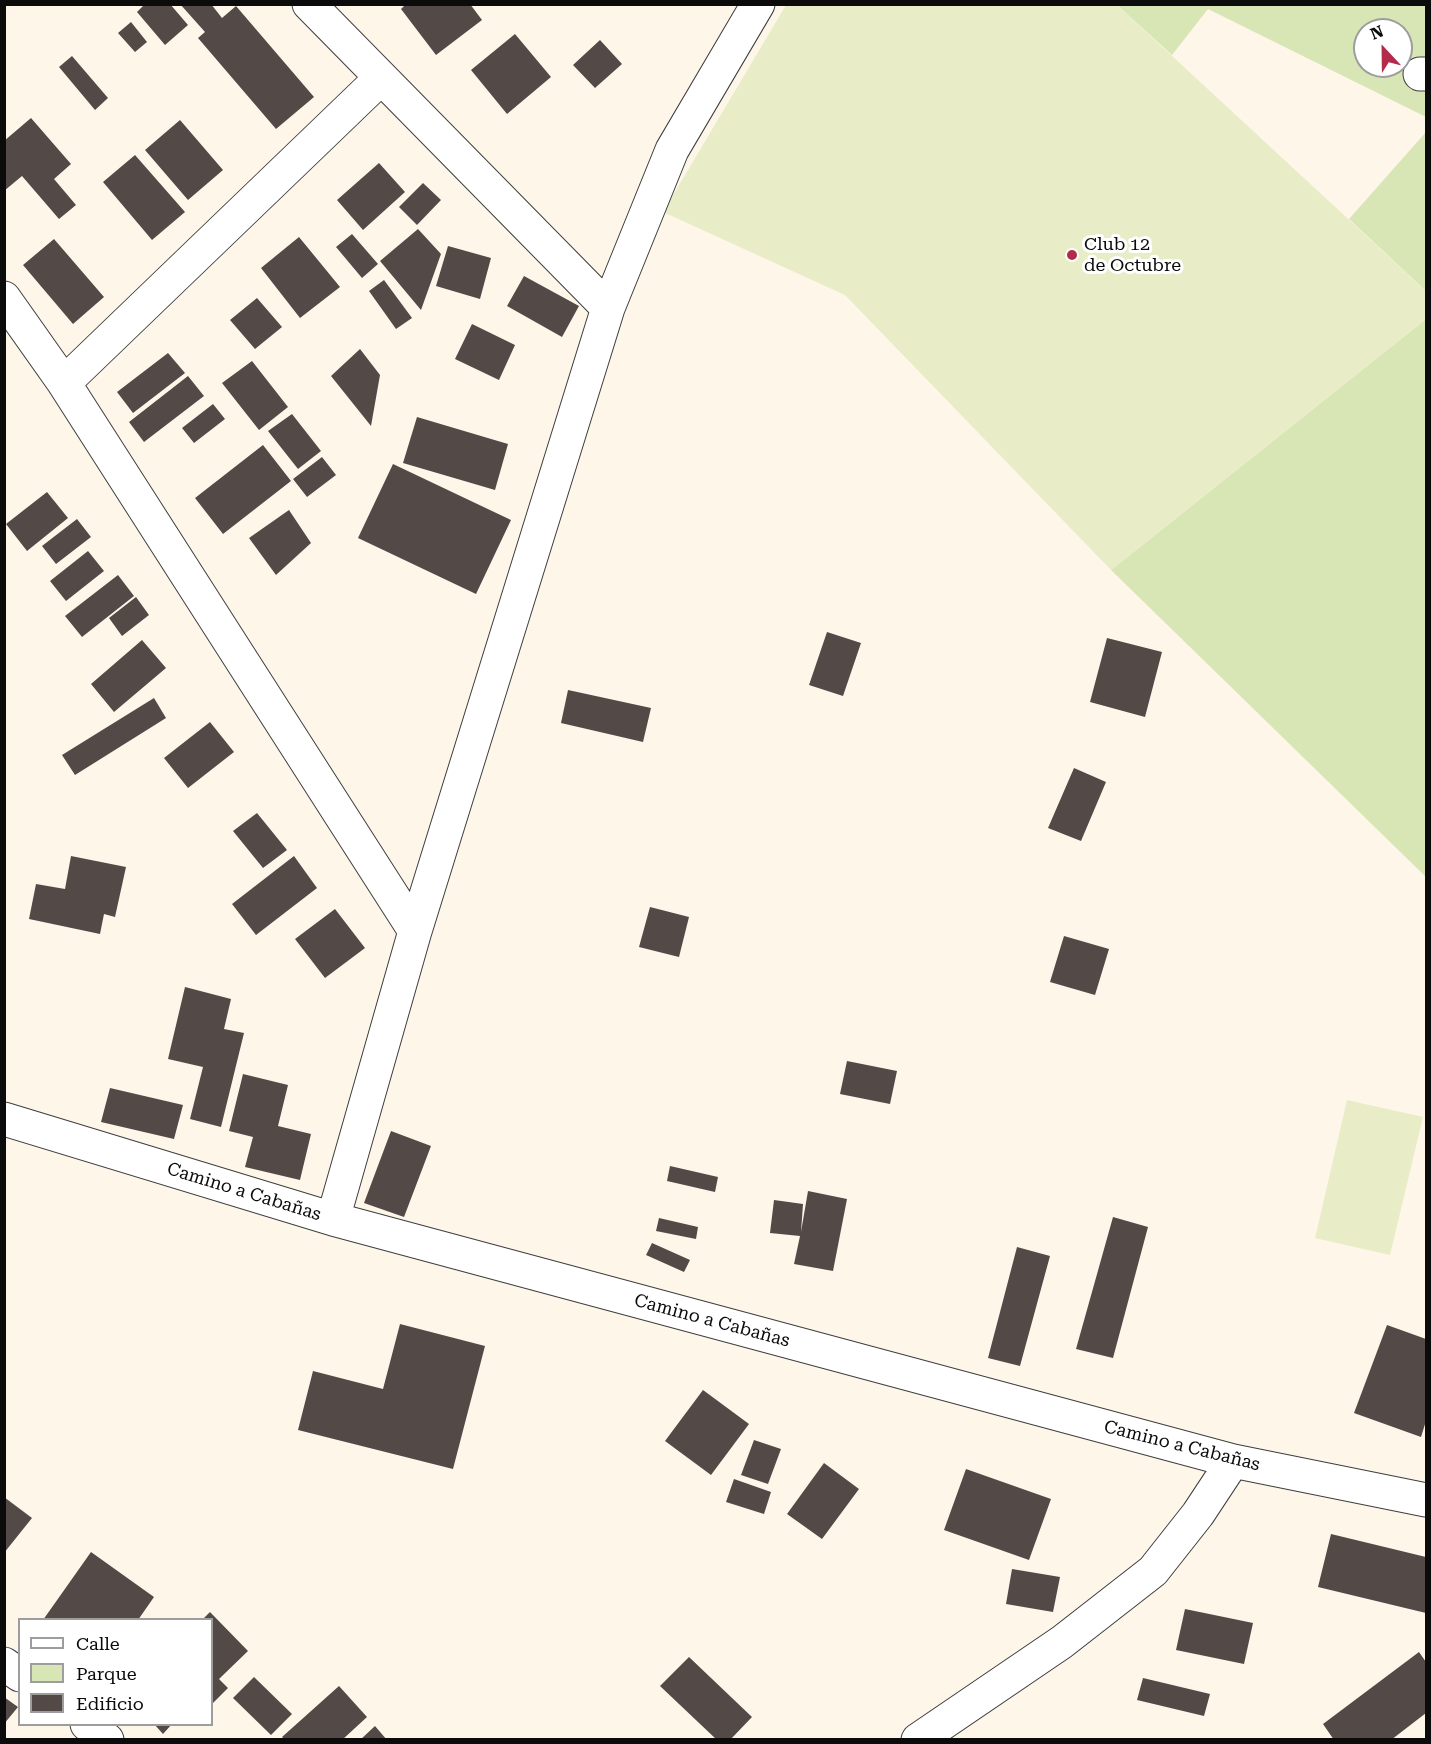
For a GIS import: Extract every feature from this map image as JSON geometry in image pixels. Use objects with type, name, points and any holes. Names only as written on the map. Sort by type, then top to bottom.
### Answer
[{"type":"street","points":[[309,4],[608,308]]},
{"type":"street","points":[[333,1220],[415,931],[608,308],[672,150],[758,4]]},
{"type":"street","points":[[64,383],[381,78]]},
{"type":"street","points":[[4,298],[64,383],[415,931]]},
{"type":"street","name":"Camino a Cabañas","points":[[4,1119],[333,1220],[1233,1461],[1426,1500]]},
{"type":"street","points":[[918,1740],[1062,1642],[1153,1571],[1198,1514],[1233,1461]]},
{"type":"street","points":[[4,1664],[18,1674]]},
{"type":"street","points":[[88,1726],[107,1740]]},
{"type":"green space","name":"Club 12 de Octubre","points":[[786,5],[1117,5],[1426,291],[1426,319],[1111,570],[845,295],[663,212]]},
{"type":"green space","points":[[1117,5],[1426,5],[1426,117],[1208,9],[1172,55]]},
{"type":"green space","points":[[1426,132],[1426,291],[1349,219]]},
{"type":"green space","points":[[1426,319],[1426,877],[1111,570]]},
{"type":"green space","points":[[1347,1100],[1423,1117],[1390,1255],[1315,1238]]},
{"type":"building","points":[[145,4],[170,4],[188,25],[165,45],[137,12]]},
{"type":"building","points":[[180,4],[211,4],[222,18],[236,6],[314,97],[276,129],[198,38],[205,32]]},
{"type":"building","points":[[406,4],[470,4],[482,20],[436,55],[401,9]]},
{"type":"building","points":[[131,22],[147,42],[135,52],[118,33]]},
{"type":"building","points":[[515,34],[551,77],[507,114],[471,70]]},
{"type":"building","points":[[600,40],[622,64],[595,88],[573,65]]},
{"type":"building","points":[[72,56],[108,98],[95,110],[59,67]]},
{"type":"building","points":[[31,118],[71,164],[54,179],[76,205],[59,219],[22,176],[4,191],[4,141]]},
{"type":"building","points":[[180,120],[223,170],[188,200],[145,150]]},
{"type":"building","points":[[135,155],[185,212],[152,240],[103,182]]},
{"type":"building","points":[[379,163],[405,192],[363,230],[337,200]]},
{"type":"building","points":[[423,183],[441,200],[417,225],[399,207]]},
{"type":"building","points":[[418,229],[441,254],[421,310],[380,261]]},
{"type":"building","points":[[352,234],[378,264],[362,278],[336,247]]},
{"type":"building","points":[[299,237],[340,287],[300,318],[261,268]]},
{"type":"building","points":[[54,239],[104,297],[73,324],[23,265]]},
{"type":"building","points":[[448,246],[491,258],[480,299],[436,286]]},
{"type":"building","points":[[524,276],[579,306],[562,337],[507,306]]},
{"type":"building","points":[[384,280],[412,318],[396,329],[369,291]]},
{"type":"building","points":[[257,298],[282,327],[255,349],[230,320]]},
{"type":"building","points":[[472,324],[515,345],[499,380],[455,359]]},
{"type":"building","points":[[360,349],[380,375],[371,426],[331,376]]},
{"type":"building","points":[[168,353],[185,373],[133,413],[117,392]]},
{"type":"building","points":[[252,361],[288,407],[259,430],[222,383]]},
{"type":"building","points":[[188,376],[204,396],[144,442],[129,422]]},
{"type":"building","points":[[213,404],[225,419],[194,443],[182,428]]},
{"type":"building","points":[[292,414],[321,451],[298,469],[268,431]]},
{"type":"building","points":[[417,417],[508,444],[495,490],[403,463]]},
{"type":"building","points":[[263,445],[291,481],[223,534],[195,498]]},
{"type":"building","points":[[322,457],[336,475],[307,497],[293,479]]},
{"type":"building","points":[[393,464],[511,520],[476,594],[358,538]]},
{"type":"building","points":[[47,492],[68,518],[27,551],[6,524]]},
{"type":"building","points":[[289,510],[311,543],[276,575],[249,538]]},
{"type":"building","points":[[77,519],[91,537],[56,564],[42,546]]},
{"type":"building","points":[[88,551],[104,571],[66,601],[50,581]]},
{"type":"building","points":[[118,575],[134,596],[82,637],[65,616]]},
{"type":"building","points":[[136,597],[149,615],[122,636],[109,618]]},
{"type":"building","points":[[827,632],[861,643],[843,696],[809,685]]},
{"type":"building","points":[[1107,638],[1162,652],[1145,717],[1090,702]]},
{"type":"building","points":[[142,640],[166,668],[114,712],[91,684]]},
{"type":"building","points":[[568,690],[651,708],[643,742],[561,723]]},
{"type":"building","points":[[154,698],[166,718],[75,775],[62,755]]},
{"type":"building","points":[[210,722],[234,752],[188,788],[164,758]]},
{"type":"building","points":[[1074,768],[1106,782],[1081,841],[1048,828]]},
{"type":"building","points":[[257,813],[287,850],[263,868],[233,831]]},
{"type":"building","points":[[71,856],[126,867],[115,917],[104,914],[100,934],[29,919],[36,884],[65,889]]},
{"type":"building","points":[[294,856],[317,888],[256,935],[232,904]]},
{"type":"building","points":[[650,907],[689,917],[679,957],[639,947]]},
{"type":"building","points":[[335,909],[365,948],[325,978],[295,939]]},
{"type":"building","points":[[1064,936],[1109,949],[1095,995],[1050,982]]},
{"type":"building","points":[[185,987],[231,999],[224,1029],[244,1033],[221,1127],[190,1119],[203,1067],[168,1059]]},
{"type":"building","points":[[847,1061],[897,1071],[890,1104],[840,1094]]},
{"type":"building","points":[[243,1074],[288,1085],[278,1126],[311,1134],[300,1180],[245,1167],[253,1137],[229,1131]]},
{"type":"building","points":[[110,1088],[183,1105],[174,1139],[101,1122]]},
{"type":"building","points":[[391,1131],[431,1146],[404,1217],[364,1203]]},
{"type":"building","points":[[670,1166],[718,1177],[715,1192],[667,1181]]},
{"type":"building","points":[[808,1191],[847,1199],[833,1271],[794,1264],[800,1236],[770,1233],[774,1200],[803,1204],[801,1232]]},
{"type":"building","points":[[1113,1217],[1148,1227],[1113,1358],[1076,1349]]},
{"type":"building","points":[[659,1218],[698,1227],[696,1239],[656,1231]]},
{"type":"building","points":[[652,1243],[690,1260],[684,1272],[646,1255]]},
{"type":"building","points":[[1017,1247],[1050,1256],[1020,1366],[988,1358]]},
{"type":"building","points":[[400,1324],[485,1346],[453,1469],[298,1430],[313,1371],[383,1389]]},
{"type":"building","points":[[1387,1325],[1426,1339],[1426,1421],[1421,1437],[1354,1413]]},
{"type":"building","points":[[703,1390],[749,1424],[711,1475],[665,1441]]},
{"type":"building","points":[[754,1440],[781,1449],[768,1484],[741,1475]]},
{"type":"building","points":[[824,1463],[859,1489],[822,1539],[787,1514]]},
{"type":"building","points":[[966,1469],[1051,1499],[1029,1560],[944,1530]]},
{"type":"building","points":[[734,1479],[771,1492],[764,1514],[726,1502]]},
{"type":"building","points":[[4,1497],[32,1518],[4,1553]]},
{"type":"building","points":[[1331,1534],[1426,1557],[1426,1613],[1318,1587]]},
{"type":"building","points":[[91,1552],[154,1597],[139,1618],[44,1618]]},
{"type":"building","points":[[1012,1569],[1060,1577],[1053,1612],[1006,1604]]},
{"type":"building","points":[[1185,1609],[1253,1623],[1244,1664],[1176,1650]]},
{"type":"building","points":[[210,1612],[248,1651],[219,1679],[228,1688],[213,1703],[213,1618],[204,1618]]},
{"type":"building","points":[[1419,1652],[1426,1662],[1426,1713],[1391,1740],[1334,1740],[1323,1724]]},
{"type":"building","points":[[689,1657],[752,1717],[730,1740],[717,1740],[660,1686]]},
{"type":"building","points":[[254,1677],[292,1714],[271,1735],[233,1698]]},
{"type":"building","points":[[1143,1678],[1210,1694],[1204,1716],[1137,1700]]},
{"type":"building","points":[[339,1686],[367,1717],[342,1740],[285,1740],[282,1737]]},
{"type":"building","points":[[4,1697],[18,1707],[4,1724]]},
{"type":"building","points":[[156,1726],[170,1726],[163,1734]]},
{"type":"building","points":[[375,1726],[387,1740],[360,1740]]},
{"type":"place","name":"Club 12 de Octubre","points":[[1072,255]]}]
